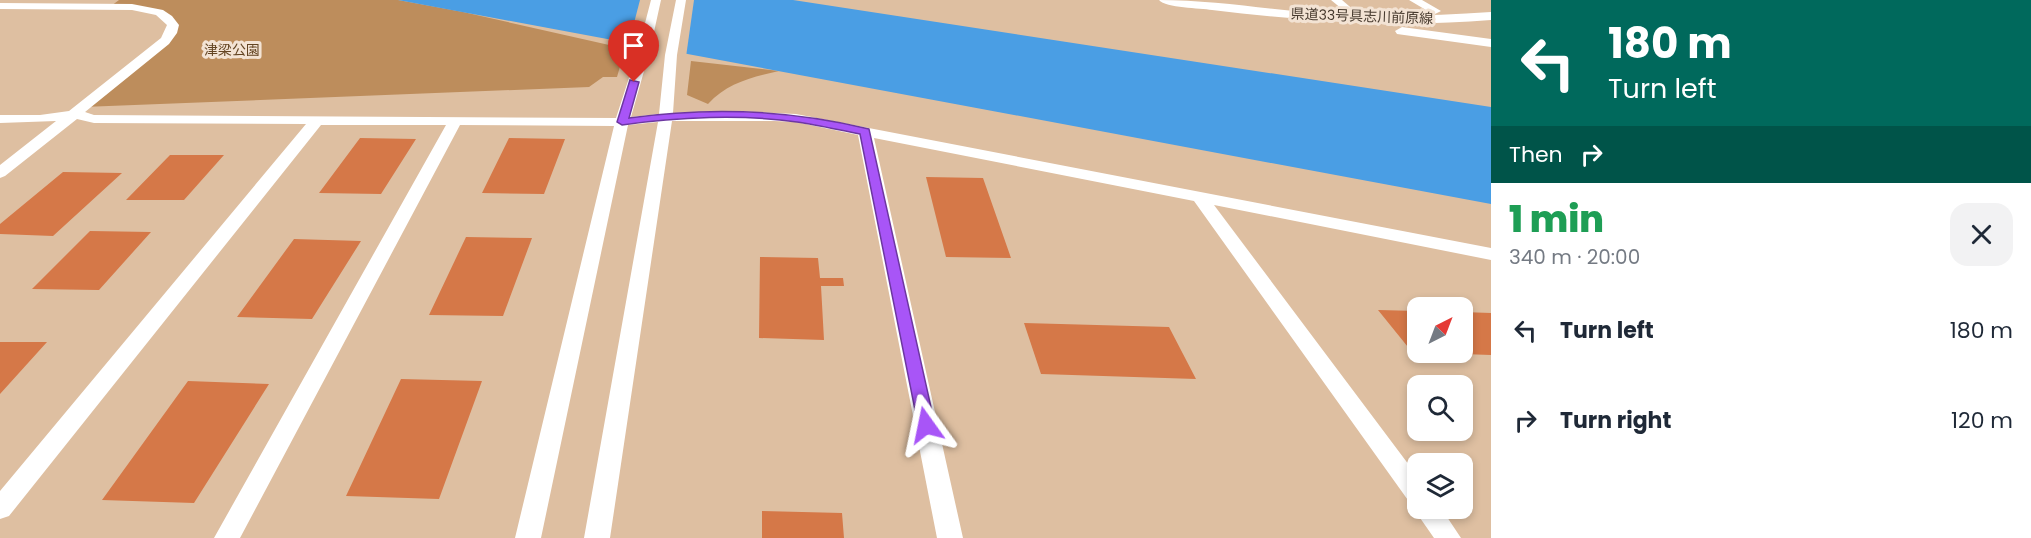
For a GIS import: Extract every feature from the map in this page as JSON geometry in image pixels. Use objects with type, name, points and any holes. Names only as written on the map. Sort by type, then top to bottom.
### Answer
[{"type":"main road","name":"県道33号具志川前原線","points":[[1165,0],[1260,11],[1372,19],[1452,19],[1491,16]]},
{"type":"main road","name":"県道33号具志川前原線","points":[[1203,0],[1351,12],[1435,11],[1491,7]]},
{"type":"main road","points":[[1260,11],[1491,43]]},
{"type":"main road","name":"県道33号具志川前原線","points":[[1435,11],[1452,19]]},
{"type":"main road","points":[[1452,19],[1491,36]]},
{"type":"street","points":[[528,538],[624,116],[656,0]]},
{"type":"street","points":[[597,538],[666,116],[671,55],[681,0]]},
{"type":"street","points":[[1336,0],[1351,12]]},
{"type":"street","points":[[1414,0],[1435,11]]},
{"type":"street","points":[[0,6],[132,7],[159,12],[173,25],[165,41],[0,173]]},
{"type":"street","points":[[0,109],[53,109],[94,119],[456,120],[624,116]]},
{"type":"street","points":[[0,119],[40,119],[106,109],[796,118],[1199,195],[1491,254]]},
{"type":"street","points":[[0,509],[317,120]]},
{"type":"street","points":[[226,538],[456,120]]},
{"type":"street","points":[[865,131],[950,538]]},
{"type":"street","points":[[1199,195],[1407,481]]},
{"type":"street","points":[[1435,519],[1448,538]]},
{"type":"green space","name":"津梁公園","points":[[119,0],[398,0],[463,12],[618,47],[623,56],[617,77],[603,77],[589,87],[83,107],[165,41],[173,25],[159,12],[111,6]]},
{"type":"green space","points":[[691,61],[779,71],[732,86],[708,104],[687,95]]},
{"type":"water","points":[[398,0],[793,0],[1491,107],[1491,204]]},
{"type":"pier","points":[[640,0],[694,0],[686,57],[628,46]]},
{"type":"building","points":[[360,138],[416,139],[381,194],[319,193]]},
{"type":"building","points":[[509,138],[565,139],[544,194],[482,193]]},
{"type":"building","points":[[170,155],[224,155],[184,200],[126,200]]},
{"type":"building","points":[[63,172],[122,173],[53,236],[0,234],[0,224]]},
{"type":"building","points":[[926,177],[983,178],[1011,258],[946,257]]},
{"type":"building","points":[[90,231],[151,232],[99,290],[32,289]]},
{"type":"building","points":[[466,237],[532,238],[503,316],[429,315]]},
{"type":"building","points":[[294,239],[361,241],[312,319],[237,317]]},
{"type":"building","points":[[760,257],[818,258],[820,278],[843,278],[844,286],[821,286],[824,340],[759,338]]},
{"type":"building","points":[[1378,310],[1407,311],[1407,346]]},
{"type":"building","points":[[1473,312],[1491,313],[1491,355],[1473,354]]},
{"type":"building","points":[[1024,323],[1169,327],[1196,379],[1041,374]]},
{"type":"building","points":[[0,342],[47,342],[0,394]]},
{"type":"building","points":[[401,379],[482,381],[439,499],[346,496]]},
{"type":"building","points":[[188,381],[269,384],[194,503],[102,500]]},
{"type":"building","points":[[762,511],[842,513],[844,538],[762,538]]},
{"type":"route","points":[[634,82],[622,122],[666,116],[732,114],[796,118],[865,131],[926,425]]}]
